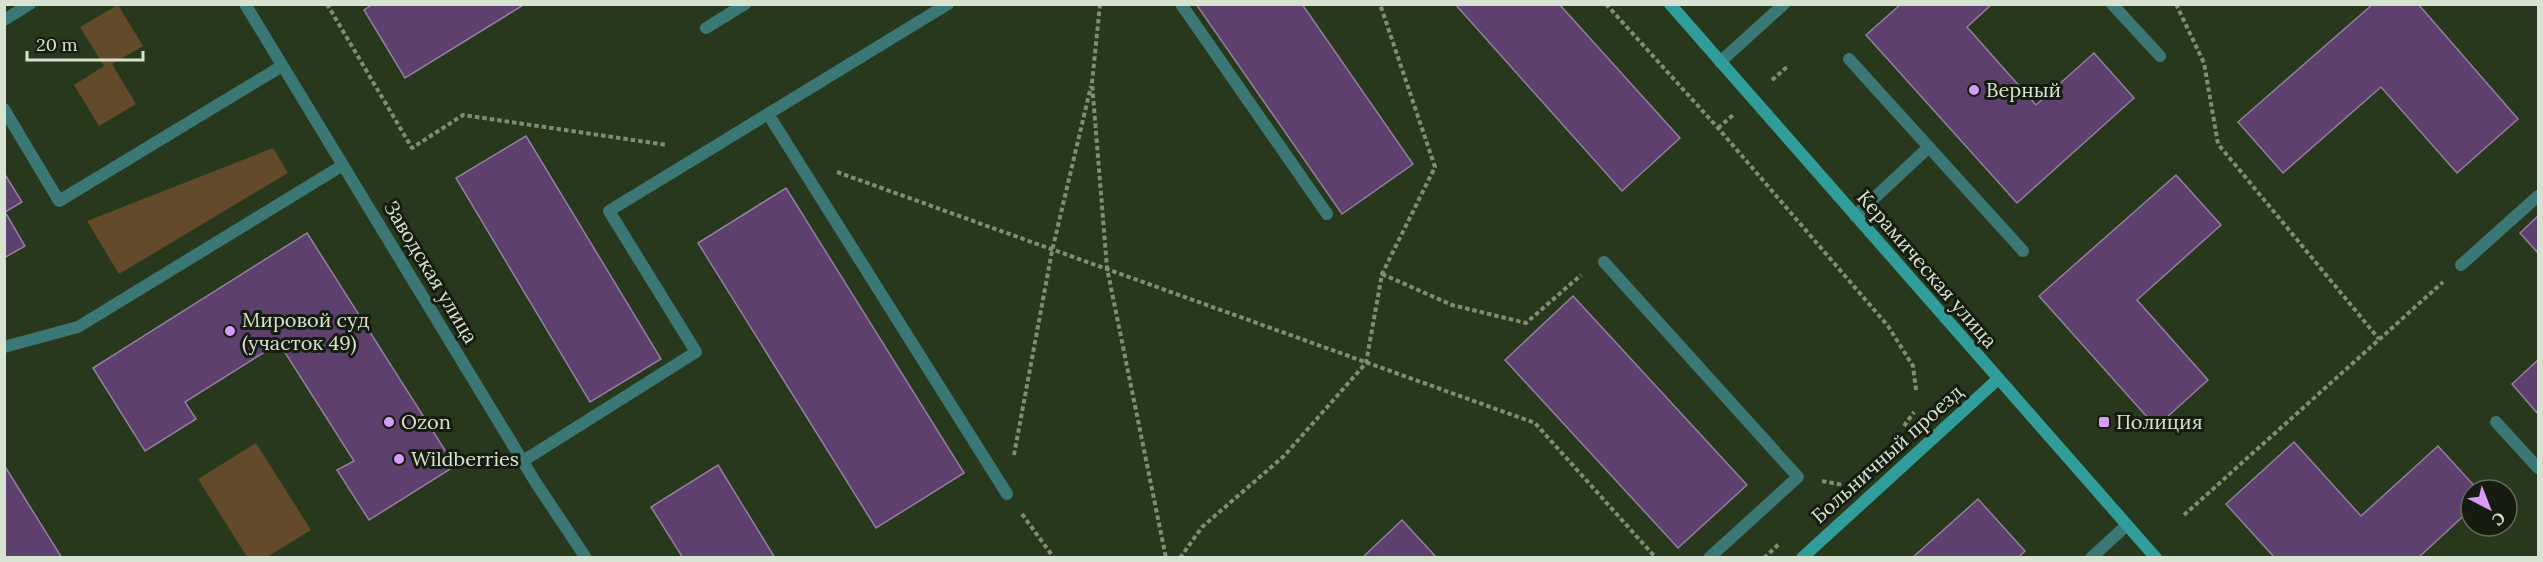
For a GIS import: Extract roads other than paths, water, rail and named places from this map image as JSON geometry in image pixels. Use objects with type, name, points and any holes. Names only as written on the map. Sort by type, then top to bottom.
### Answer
[{"type":"main road","name":"Керамическая улица","points":[[1670,4],[2156,558]]},
{"type":"main road","name":"Больничный проезд","points":[[1802,558],[1998,379]]},
{"type":"street","points":[[4,20],[30,4]]},
{"type":"street","name":"Заводская улица","points":[[245,4],[523,461],[586,558]]},
{"type":"street","points":[[706,28],[745,4]]},
{"type":"street","points":[[523,461],[696,352],[609,211],[948,4]]},
{"type":"street","points":[[1181,4],[1326,214]]},
{"type":"street","points":[[1720,62],[1784,4]]},
{"type":"street","points":[[2112,4],[2160,56]]},
{"type":"street","points":[[1849,59],[2023,251]]},
{"type":"street","points":[[4,109],[59,201],[282,66]]},
{"type":"street","points":[[768,114],[1007,494]]},
{"type":"street","points":[[1855,216],[1929,147]]},
{"type":"street","points":[[4,348],[78,327],[343,165]]},
{"type":"street","points":[[2461,265],[2538,195]]},
{"type":"street","points":[[1604,262],[1798,477],[1709,558]]},
{"type":"street","points":[[2496,422],[2538,468]]},
{"type":"street","points":[[2091,558],[2127,525]]},
{"type":"place","name":"Верный","points":[[1974,90]]},
{"type":"place","name":"Мировой суд (участок 49)","points":[[230,331]]},
{"type":"place","name":"Ozon","points":[[389,422]]},
{"type":"place","name":"Полиция","points":[[2104,422]]},
{"type":"place","name":"Wildberries","points":[[399,459]]}]
